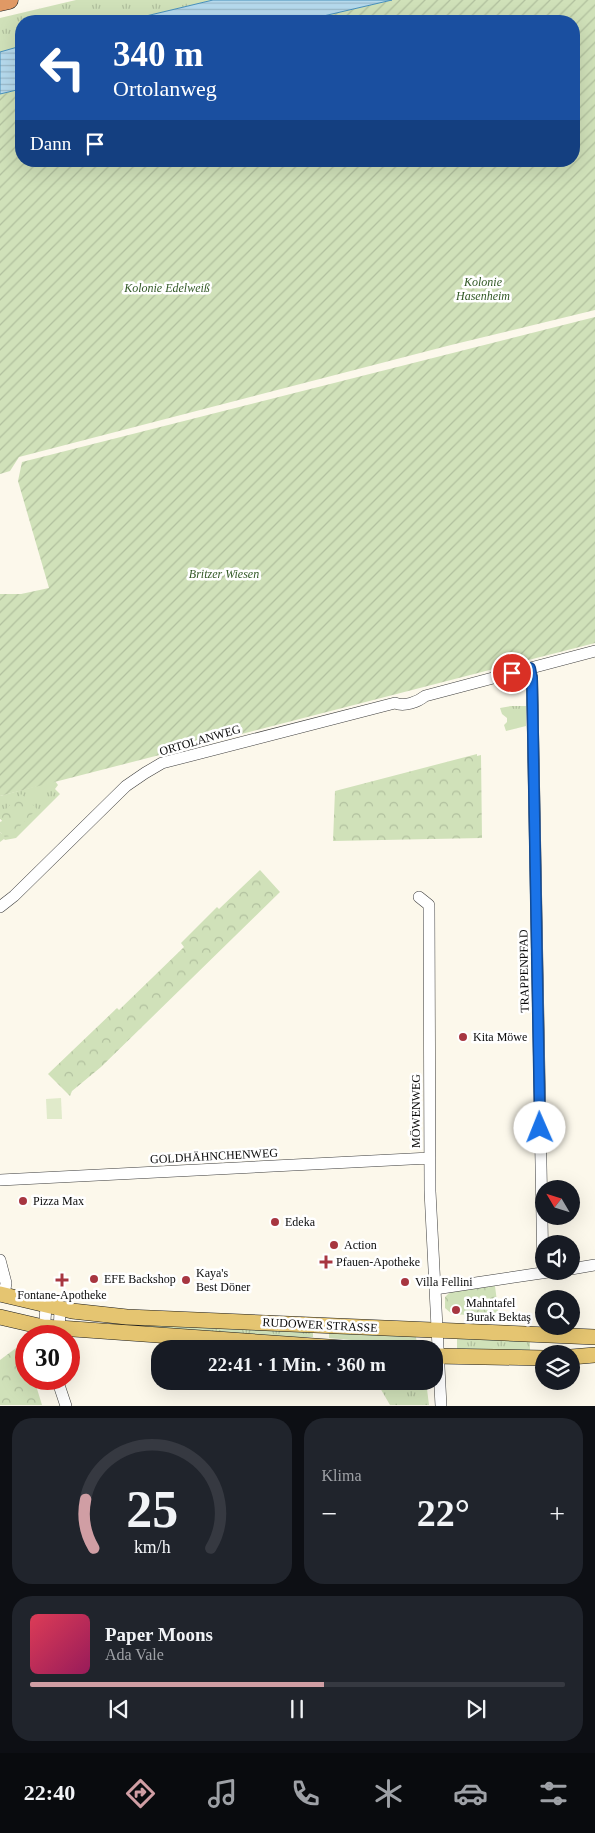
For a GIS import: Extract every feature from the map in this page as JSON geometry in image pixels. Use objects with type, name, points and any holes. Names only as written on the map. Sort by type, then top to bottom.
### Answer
[{"type":"highway","points":[[0,2],[9,0]]},
{"type":"main road","name":"RUDOWER STRASSE","points":[[2,1294],[53,1308],[127,1317],[595,1337]]},
{"type":"main road","name":"RUDOWER STRASSE","points":[[0,1317],[27,1325]]},
{"type":"main road","name":"RUDOWER STRASSE","points":[[80,1334],[195,1340]]},
{"type":"main road","points":[[580,1356],[595,1355]]},
{"type":"main road","points":[[443,1356],[535,1358]]},
{"type":"street","name":"ORTOLANWEG","points":[[1,909],[126,786],[145,772],[162,763],[395,703],[399,698],[414,694],[419,693],[425,696],[595,652]]},
{"type":"street","name":"TRAPPENPFAD","points":[[530,668],[542,1235]]},
{"type":"street","name":"MÖWENWEG","points":[[419,897],[428,906],[430,1158],[437,1340]]},
{"type":"street","name":"GOLDHÄHNCHENWEG","points":[[0,1180],[430,1158]]},
{"type":"street","points":[[0,1260],[6,1283],[2,1294]]},
{"type":"street","points":[[580,1268],[595,1265]]},
{"type":"street","points":[[435,1289],[535,1274]]},
{"type":"street","points":[[52,1325],[53,1308]]},
{"type":"street","points":[[62,1390],[66,1406]]},
{"type":"street","name":"MÖWENWEG","points":[[440,1390],[441,1406]]},
{"type":"green space","points":[[76,0],[213,0],[150,15],[15,15],[15,48],[0,52],[0,18]]},
{"type":"green space","name":"Kolonie Edelweiß","points":[[392,0],[595,0],[595,310],[451,345],[19,457],[10,471],[0,474],[0,94],[15,90],[15,167],[580,167],[580,15],[328,15]]},
{"type":"green space","name":"Britzer Wiesen","points":[[595,317],[595,643],[0,796],[0,594],[21,594],[49,588],[18,481],[22,462]]},
{"type":"green space","points":[[526,706],[526,726],[506,731],[504,725],[507,722],[507,718],[502,714],[500,708]]},
{"type":"green space","points":[[477,754],[477,756],[481,755],[482,838],[333,841],[335,791]]},
{"type":"green space","points":[[55,781],[58,785],[55,789],[60,794],[16,838],[4,839],[0,842],[0,832],[2,834],[14,829],[0,819],[0,796]]},
{"type":"green space","points":[[21,794],[37,809],[10,836],[5,837],[0,832],[0,822],[2,821],[0,815]]},
{"type":"green space","points":[[260,870],[280,892],[101,1067],[72,1091],[70,1096],[48,1074],[117,1008],[119,1010],[184,947],[181,943],[217,907],[219,909]]},
{"type":"green space","points":[[61,1098],[62,1119],[47,1119],[46,1099]]},
{"type":"green space","points":[[495,1286],[499,1317],[452,1314],[445,1308],[445,1297],[450,1292]]},
{"type":"green space","points":[[134,1322],[313,1331],[313,1337],[272,1338],[134,1327],[132,1326]]},
{"type":"green space","points":[[329,1331],[416,1336],[416,1340],[351,1340],[329,1338]]},
{"type":"green space","points":[[457,1337],[530,1341],[530,1350],[457,1352]]},
{"type":"green space","points":[[15,1349],[15,1390],[37,1390],[42,1405],[0,1405],[0,1360]]},
{"type":"green space","points":[[381,1390],[427,1390],[429,1405],[390,1405]]},
{"type":"water","points":[[213,0],[392,0],[328,15],[150,15]]},
{"type":"water","points":[[15,48],[15,90],[0,94],[0,52]]},
{"type":"place","name":"Kita Möwe","points":[[463,1037]]},
{"type":"place","name":"Pizza Max","points":[[23,1201]]},
{"type":"place","name":"Edeka","points":[[275,1222]]},
{"type":"place","name":"Action","points":[[334,1245]]},
{"type":"place","name":"Pfauen-Apotheke","points":[[326,1262]]},
{"type":"place","name":"EFE Backshop","points":[[94,1279]]},
{"type":"place","name":"Fontane-Apotheke","points":[[62,1280]]},
{"type":"place","name":"Kaya's Best Döner","points":[[186,1280]]},
{"type":"place","name":"Villa Fellini","points":[[405,1282]]},
{"type":"place","name":"Mahntafel Burak Bektaş","points":[[456,1310]]},
{"type":"route","points":[[512,673],[530,668],[532,678],[540,1128]]},
{"type":"park label","name":"Kolonie Hasenheim","points":[[483,289]]}]
